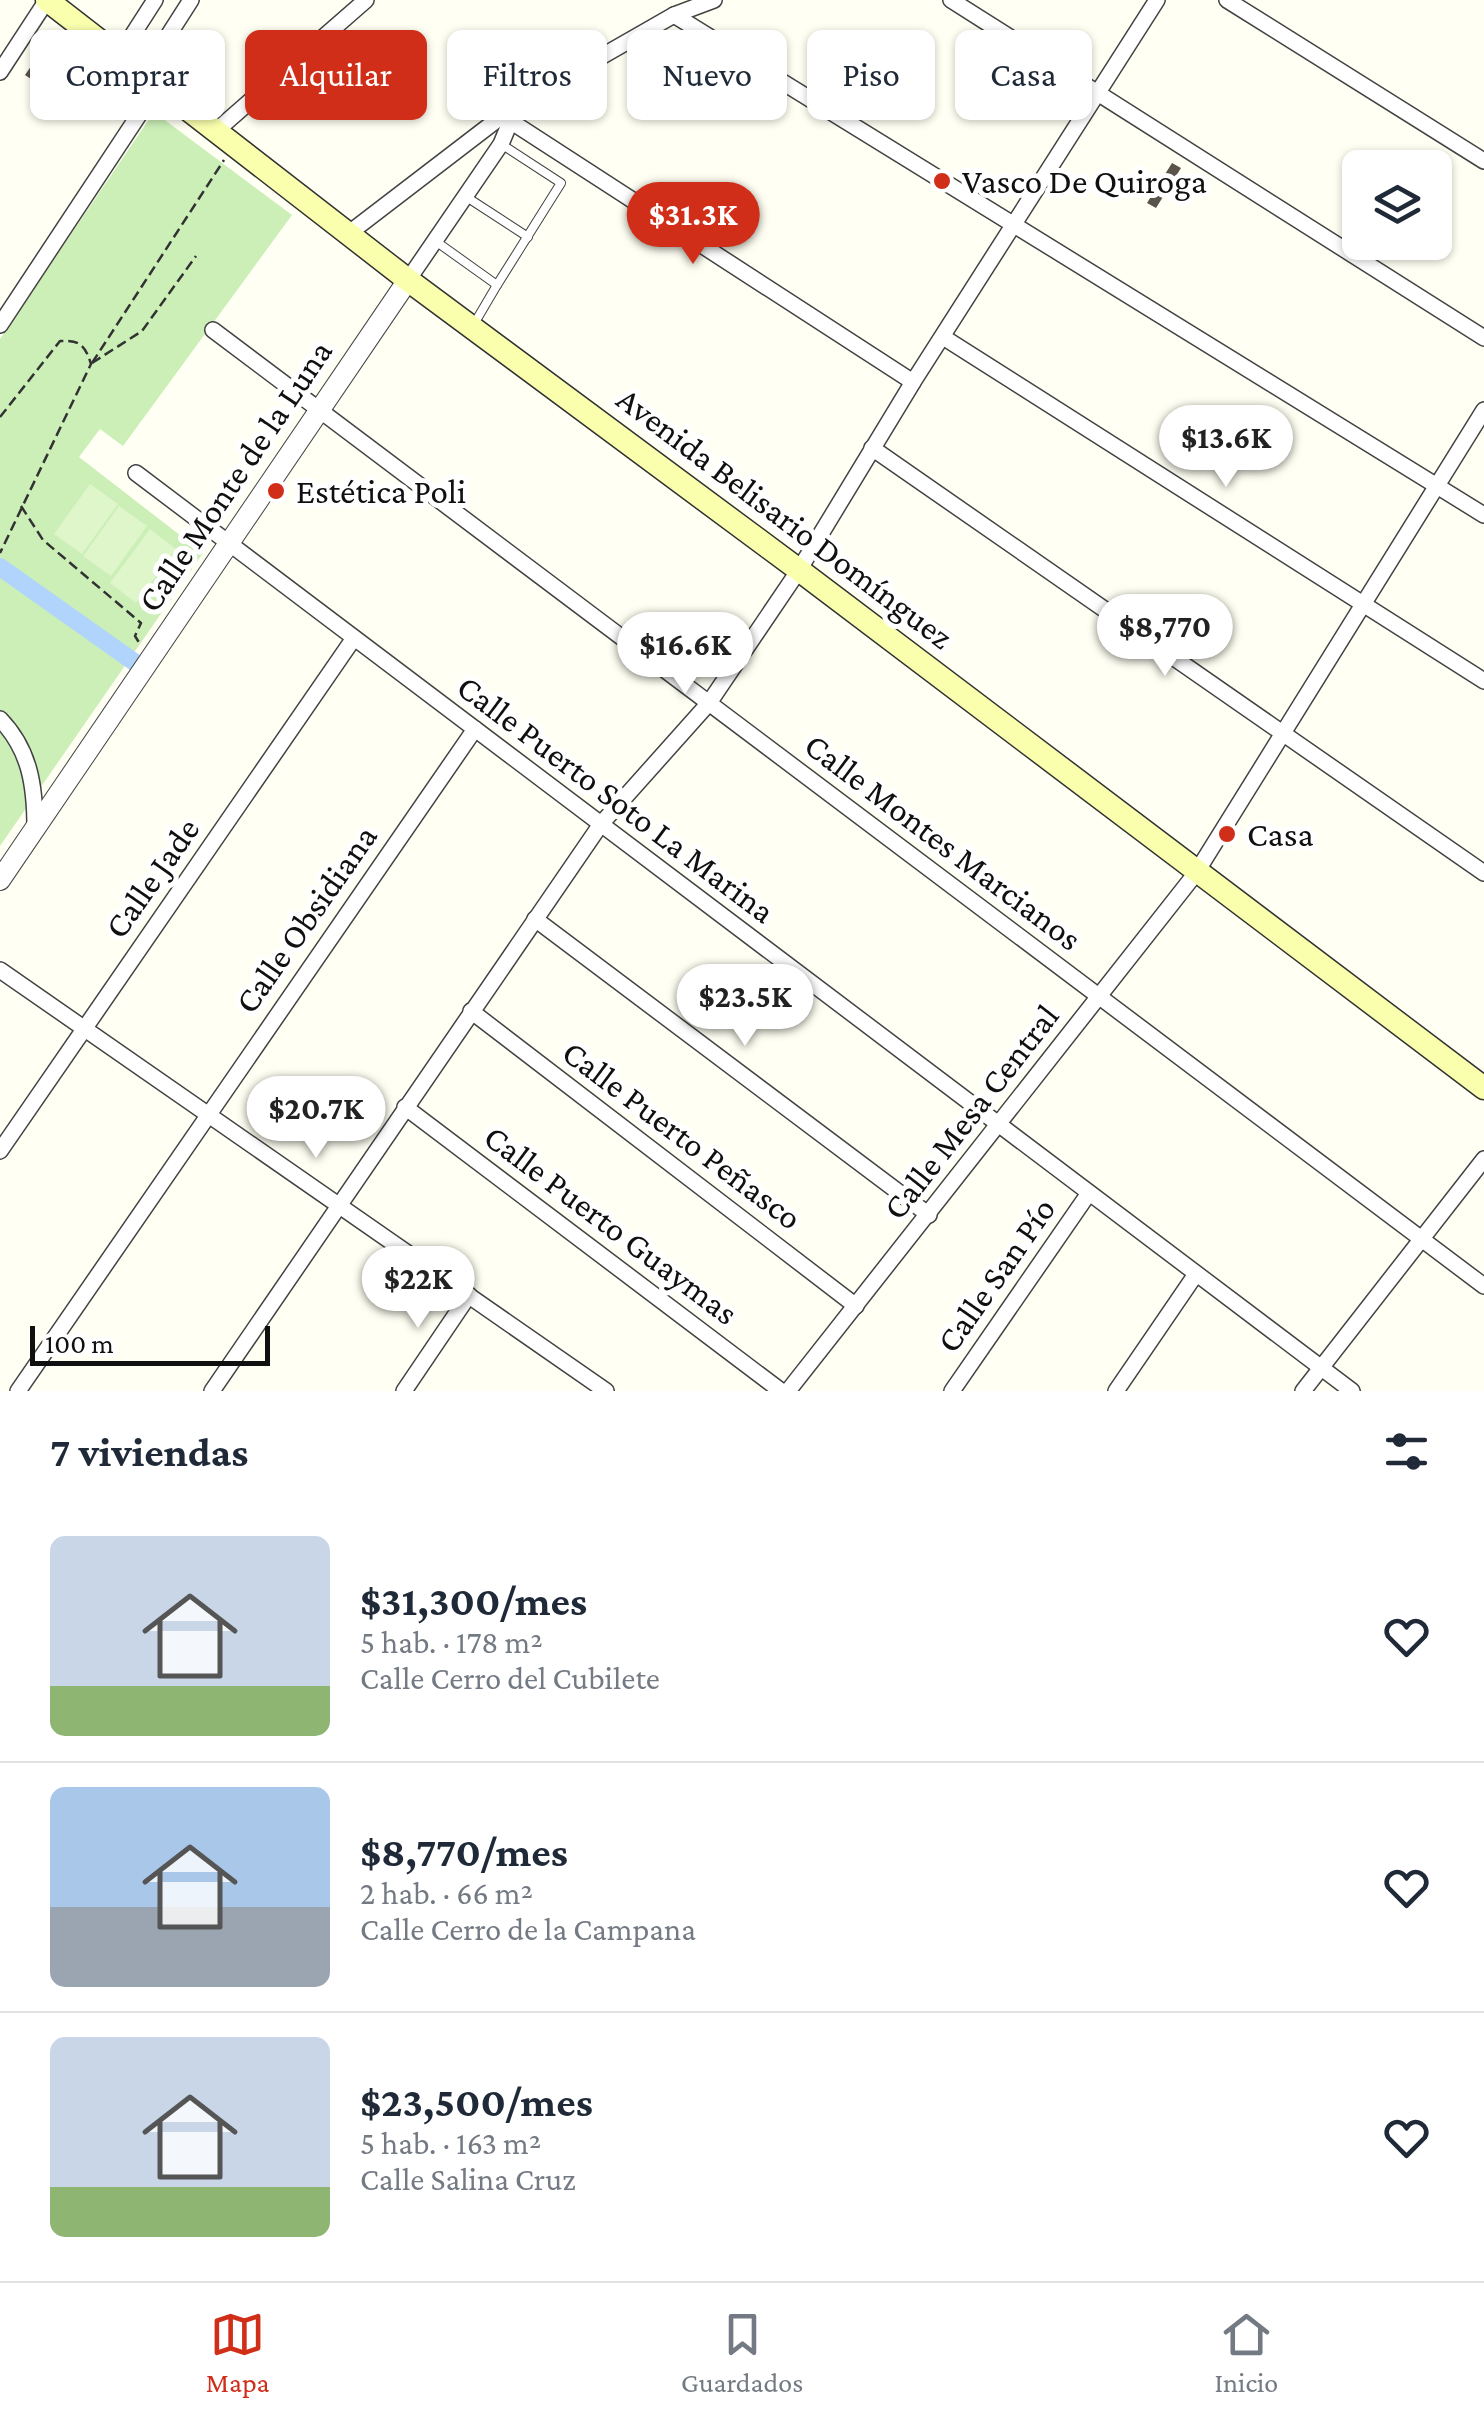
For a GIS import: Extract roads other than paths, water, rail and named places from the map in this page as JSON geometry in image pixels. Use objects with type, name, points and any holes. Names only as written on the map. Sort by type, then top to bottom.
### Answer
[{"type":"main road","name":"Avenida Belisario Domínguez","points":[[47,0],[86,30]]},
{"type":"main road","name":"Avenida Belisario Domínguez","points":[[202,120],[408,280],[1484,1088]]},
{"type":"street","points":[[0,72],[47,0]]},
{"type":"street","points":[[136,30],[155,0]]},
{"type":"street","points":[[177,30],[192,0]]},
{"type":"street","points":[[225,138],[366,0]]},
{"type":"street","points":[[607,56],[674,15],[714,0]]},
{"type":"street","points":[[951,0],[1484,338]]},
{"type":"street","points":[[212,1391],[601,824],[709,703],[799,570],[913,382],[1157,0]]},
{"type":"street","points":[[1227,0],[1484,161]]},
{"type":"street","points":[[674,15],[1484,515]]},
{"type":"street","points":[[0,325],[126,120]]},
{"type":"street","points":[[348,234],[502,120]]},
{"type":"street","name":"Calle Monte de la Luna","points":[[0,880],[501,144],[508,120]]},
{"type":"street","points":[[517,120],[913,382]]},
{"type":"street","name":"Calle Montes Marcianos","points":[[212,330],[1484,1286]]},
{"type":"street","points":[[944,337],[1484,681]]},
{"type":"street","name":"Calle Mesa Central","points":[[784,1391],[856,1306],[1196,873],[1484,410]]},
{"type":"street","points":[[872,448],[1484,873]]},
{"type":"street","name":"Calle Puerto Soto La Marina","points":[[136,474],[1352,1391]]},
{"type":"street","name":"Calle Jade","points":[[0,1152],[354,638]]},
{"type":"street","points":[[0,719],[12,732],[30,766],[35,828]]},
{"type":"street","name":"Calle Obsidiana","points":[[18,1391],[475,730]]},
{"type":"street","points":[[535,919],[928,1215]]},
{"type":"street","points":[[0,970],[339,1204],[595,1388]]},
{"type":"street","name":"Calle Puerto Peñasco","points":[[471,1012],[856,1306]]},
{"type":"street","name":"Calle Puerto Guaymas","points":[[405,1108],[784,1391]]},
{"type":"street","points":[[1303,1391],[1484,1159]]},
{"type":"street","name":"Calle San Pío","points":[[952,1391],[1089,1192]]},
{"type":"street","points":[[1116,1391],[1196,1274]]},
{"type":"street","points":[[404,1391],[469,1296]]},
{"type":"lane","points":[[472,328],[561,184],[501,144]]},
{"type":"lane","points":[[465,196],[528,237]]},
{"type":"lane","points":[[434,240],[498,285]]},
{"type":"waterway","points":[[0,567],[137,664]]},
{"type":"place","name":"Vasco De Quiroga","points":[[942,181]]},
{"type":"place","name":"Estética Poli","points":[[276,491]]},
{"type":"place","name":"Casa","points":[[1227,834]]}]
